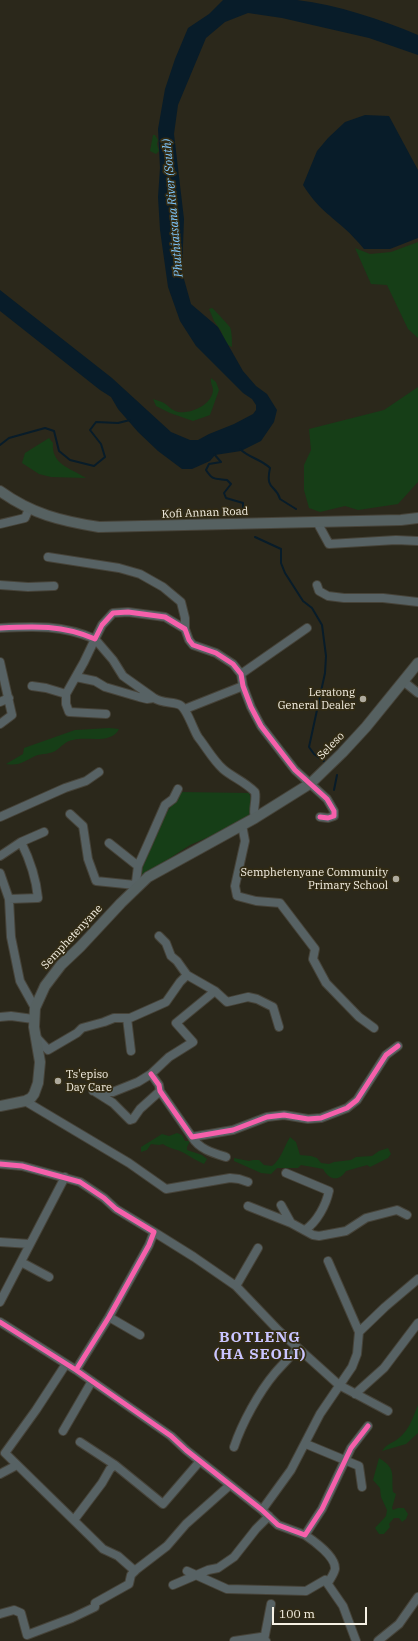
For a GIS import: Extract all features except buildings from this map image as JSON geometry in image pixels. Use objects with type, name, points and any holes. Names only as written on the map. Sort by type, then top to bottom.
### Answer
[{"type":"main road","name":"Kofi Annan Road","points":[[0,491],[29,509],[49,517],[99,527],[401,520],[418,518]]},
{"type":"main road","name":"Seleso","points":[[242,825],[311,783],[342,753],[418,663]]},
{"type":"main road","name":"Semphetenyane","points":[[25,1101],[31,1098],[34,1094],[39,1077],[40,1062],[33,1019],[35,1008],[51,976],[135,887],[148,877],[242,825]]},
{"type":"main road","points":[[0,1106],[25,1101]]},
{"type":"street","points":[[0,524],[25,518],[29,509]]},
{"type":"street","points":[[317,522],[329,544],[396,540],[418,541]]},
{"type":"street","points":[[48,557],[119,568],[140,574],[163,587],[182,602],[185,618],[185,630],[188,640],[193,645],[216,653],[233,664],[241,674],[243,686],[251,707],[261,726],[295,770],[327,799],[334,811],[334,816],[320,817]]},
{"type":"street","points":[[0,585],[28,587],[54,586]]},
{"type":"street","points":[[317,585],[319,591],[328,596],[344,598],[383,598],[418,602]]},
{"type":"street","points":[[106,714],[69,712],[66,704],[66,694],[102,625],[114,613],[128,612],[164,617],[185,630]]},
{"type":"street","points":[[0,628],[29,626],[52,627],[79,632],[95,639],[110,656],[123,676],[161,702],[180,705],[185,709],[195,732],[217,762],[255,792],[255,818]]},
{"type":"street","points":[[241,674],[307,628]]},
{"type":"street","points":[[0,662],[12,715],[0,724]]},
{"type":"street","points":[[76,677],[95,681],[104,687],[139,698],[154,698]]},
{"type":"street","points":[[403,682],[418,693]]},
{"type":"street","points":[[32,686],[46,688],[66,694]]},
{"type":"street","points":[[185,709],[243,686]]},
{"type":"street","points":[[0,702],[9,698]]},
{"type":"street","points":[[0,817],[65,788],[86,781],[99,772]]},
{"type":"street","points":[[70,814],[83,826],[88,859],[96,882],[135,887],[138,866],[165,805],[173,799],[178,789]]},
{"type":"street","points":[[242,825],[246,841],[235,886],[237,896],[280,903],[315,949],[312,959],[326,983],[359,1017],[374,1028]]},
{"type":"street","points":[[0,856],[21,842],[44,832]]},
{"type":"street","points":[[0,898],[8,896],[38,898],[36,879],[30,859],[21,842]]},
{"type":"street","points":[[109,843],[138,866]]},
{"type":"street","points":[[0,873],[8,896],[11,937],[20,981],[35,1008]]},
{"type":"street","points":[[159,936],[166,943],[171,956],[177,961],[187,975],[215,991],[227,1002],[248,997],[257,999],[273,1007],[280,1027]]},
{"type":"street","points":[[36,1037],[48,1050],[77,1033],[82,1028],[114,1018],[128,1018],[166,1002],[180,982],[187,975]]},
{"type":"street","points":[[160,1091],[140,1109],[134,1119],[130,1120],[113,1103],[93,1091],[113,1092],[125,1088],[152,1074],[169,1057],[193,1042],[176,1023],[215,991]]},
{"type":"street","points":[[0,1017],[11,1016],[33,1019]]},
{"type":"street","points":[[128,1018],[131,1051]]},
{"type":"street","points":[[192,1137],[233,1130],[267,1117],[284,1115],[321,1118],[347,1108],[357,1100],[386,1055],[398,1046]]},
{"type":"street","points":[[152,1074],[159,1085],[160,1091],[196,1144],[211,1152],[226,1157]]},
{"type":"street","points":[[25,1101],[129,1163],[166,1189],[230,1178],[248,1182]]},
{"type":"street","points":[[0,1164],[22,1166],[80,1182],[104,1198],[116,1209],[194,1257],[236,1286],[259,1312],[339,1385],[388,1411]]},
{"type":"street","points":[[286,1173],[330,1191],[327,1203],[309,1227],[304,1230]]},
{"type":"street","points":[[0,1302],[65,1177]]},
{"type":"street","points":[[281,1205],[291,1223]]},
{"type":"street","points":[[248,1206],[291,1223],[313,1235],[319,1236],[346,1231],[366,1218],[397,1210],[408,1215]]},
{"type":"street","points":[[76,1370],[109,1316],[149,1245],[154,1232]]},
{"type":"street","points":[[0,1242],[30,1244]]},
{"type":"street","points":[[236,1286],[258,1248]]},
{"type":"street","points":[[262,1510],[291,1470],[306,1444],[320,1414],[352,1367],[357,1354],[359,1332],[328,1261]]},
{"type":"street","points":[[21,1262],[49,1277]]},
{"type":"street","points":[[359,1332],[385,1306],[418,1279]]},
{"type":"street","points":[[109,1316],[140,1335]]},
{"type":"street","points":[[0,1322],[76,1370],[171,1436],[262,1510],[278,1525],[304,1535],[328,1554],[335,1563],[335,1570],[328,1583]]},
{"type":"street","points":[[355,1394],[384,1368],[418,1323]]},
{"type":"street","points":[[234,1447],[247,1418],[267,1384],[298,1348]]},
{"type":"street","points":[[66,1364],[36,1410],[5,1453],[43,1492],[103,1548],[118,1556],[135,1571]]},
{"type":"street","points":[[63,1431],[92,1381]]},
{"type":"street","points":[[304,1535],[322,1509],[356,1440],[368,1426]]},
{"type":"street","points":[[80,1442],[115,1465],[163,1504],[200,1461]]},
{"type":"street","points":[[306,1444],[359,1466],[362,1486]]},
{"type":"street","points":[[0,1474],[17,1465]]},
{"type":"street","points":[[74,1520],[102,1483],[110,1469],[115,1465]]},
{"type":"street","points":[[0,1614],[14,1610],[21,1613],[27,1635],[72,1618],[95,1607],[95,1603],[129,1584],[131,1575],[135,1571],[167,1546],[186,1524],[230,1485]]},
{"type":"street","points":[[173,1585],[196,1575],[218,1568],[234,1557],[256,1529],[269,1516]]},
{"type":"street","points":[[187,1571],[227,1589],[306,1591],[325,1580],[343,1606],[356,1641]]},
{"type":"street","points":[[378,1641],[399,1624],[418,1596]]},
{"type":"street","points":[[234,1641],[261,1637],[265,1640],[271,1604]]},
{"type":"green space","points":[[153,135],[155,135],[158,140],[157,144],[159,151],[156,154],[150,151]]},
{"type":"green space","points":[[418,242],[418,338],[408,329],[387,285],[371,284],[355,248],[370,254],[391,252]]},
{"type":"green space","points":[[212,308],[230,327],[232,334],[232,347],[226,344],[221,331],[214,321],[209,309]]},
{"type":"green space","points":[[211,378],[216,382],[219,390],[210,415],[193,421],[170,413],[156,406],[153,399],[164,403],[178,412],[189,412],[195,410],[205,404],[212,395],[213,390]]},
{"type":"green space","points":[[418,387],[418,482],[398,504],[358,510],[345,506],[320,512],[309,508],[304,490],[304,465],[311,450],[309,429],[384,410]]},
{"type":"green space","points":[[49,438],[53,443],[53,450],[58,461],[86,478],[51,477],[39,474],[22,463],[25,453]]},
{"type":"green space","points":[[109,728],[119,729],[110,737],[98,739],[79,739],[66,742],[52,752],[35,756],[18,764],[6,764],[23,754],[24,748],[75,730]]},
{"type":"green space","points":[[180,792],[249,793],[253,804],[252,816],[190,845],[138,879],[160,823]]},
{"type":"green space","points":[[177,1133],[182,1135],[185,1141],[190,1141],[187,1150],[202,1155],[207,1159],[204,1164],[163,1144],[151,1144],[147,1150],[141,1152],[141,1147],[162,1134],[169,1136]]},
{"type":"green space","points":[[290,1137],[296,1142],[300,1155],[317,1158],[321,1163],[329,1164],[351,1160],[356,1157],[372,1156],[379,1151],[388,1148],[391,1154],[388,1158],[370,1167],[367,1165],[346,1171],[343,1175],[337,1178],[328,1176],[323,1169],[301,1165],[298,1168],[277,1168],[271,1174],[261,1173],[234,1161],[234,1158],[249,1161],[259,1160],[264,1165],[272,1166],[280,1156]]},
{"type":"green space","points":[[418,1405],[418,1433],[406,1444],[382,1451],[406,1431]]},
{"type":"green space","points":[[379,1458],[391,1469],[393,1492],[396,1494],[392,1508],[393,1510],[404,1508],[408,1514],[406,1519],[402,1522],[399,1518],[394,1518],[389,1524],[390,1527],[384,1534],[379,1534],[375,1528],[386,1516],[387,1510],[381,1497],[380,1488],[373,1480]]},
{"type":"water","name":"Phuthiatsana River (South)","points":[[223,0],[297,0],[328,5],[359,13],[418,35],[418,55],[369,38],[282,18],[248,13],[225,22],[206,38],[178,105],[174,134],[184,219],[182,272],[191,304],[218,327],[243,371],[256,386],[267,394],[277,410],[274,422],[261,441],[241,451],[215,455],[210,461],[192,469],[182,469],[158,451],[138,432],[118,409],[111,397],[100,390],[0,311],[0,290],[112,378],[171,432],[190,440],[198,440],[253,414],[256,410],[256,405],[252,399],[243,393],[196,346],[180,321],[168,287],[160,230],[158,197],[160,168],[158,129],[165,89],[175,59],[188,28],[209,14]]},
{"type":"water","points":[[365,115],[389,116],[418,170],[418,238],[390,249],[364,249],[317,204],[303,185],[317,151],[328,138],[345,122]]},
{"type":"waterway","points":[[0,445],[9,438],[45,428],[54,431],[59,451],[70,460],[94,466],[105,457],[101,444],[90,430],[96,422],[118,423],[130,420]]},
{"type":"waterway","points":[[240,449],[263,462],[270,468],[270,484],[280,499],[296,509]]},
{"type":"waterway","points":[[214,454],[221,462],[209,464],[206,470],[208,474],[217,479],[227,480],[231,484],[224,493],[226,498],[243,503],[243,508]]},
{"type":"waterway","points":[[255,537],[281,549],[281,563],[285,573],[303,601],[312,608],[322,625],[326,656],[325,673],[309,747],[314,754],[325,762]]},
{"type":"waterway","points":[[334,790],[337,775]]},
{"type":"cycle path","points":[[0,628],[25,627],[60,629],[83,634],[95,639],[102,625],[113,613],[128,612],[165,617],[185,629],[189,640],[193,645],[216,653],[233,664],[241,674],[243,686],[251,707],[261,726],[295,770],[327,799],[334,811],[334,816],[328,818],[320,817]]},
{"type":"cycle path","points":[[151,1074],[159,1085],[160,1091],[192,1137],[233,1130],[267,1117],[284,1115],[308,1119],[321,1118],[347,1108],[357,1100],[386,1055],[398,1046]]},
{"type":"cycle path","points":[[0,1164],[22,1166],[80,1182],[104,1198],[116,1209],[154,1232],[149,1245],[109,1317],[76,1370],[0,1322]]},
{"type":"cycle path","points":[[76,1370],[171,1436],[186,1450],[262,1510],[278,1525],[305,1535],[322,1509],[351,1448],[368,1426]]},
{"type":"place","name":"Leratong General Dealer","points":[[363,699]]},
{"type":"place","name":"Semphetenyane Community Primary School","points":[[396,879]]},
{"type":"place","name":"Ts'episo Day Care","points":[[58,1081]]},
{"type":"district","name":"BOTLENG (HA SEOLI)","points":[[260,1346]]}]
